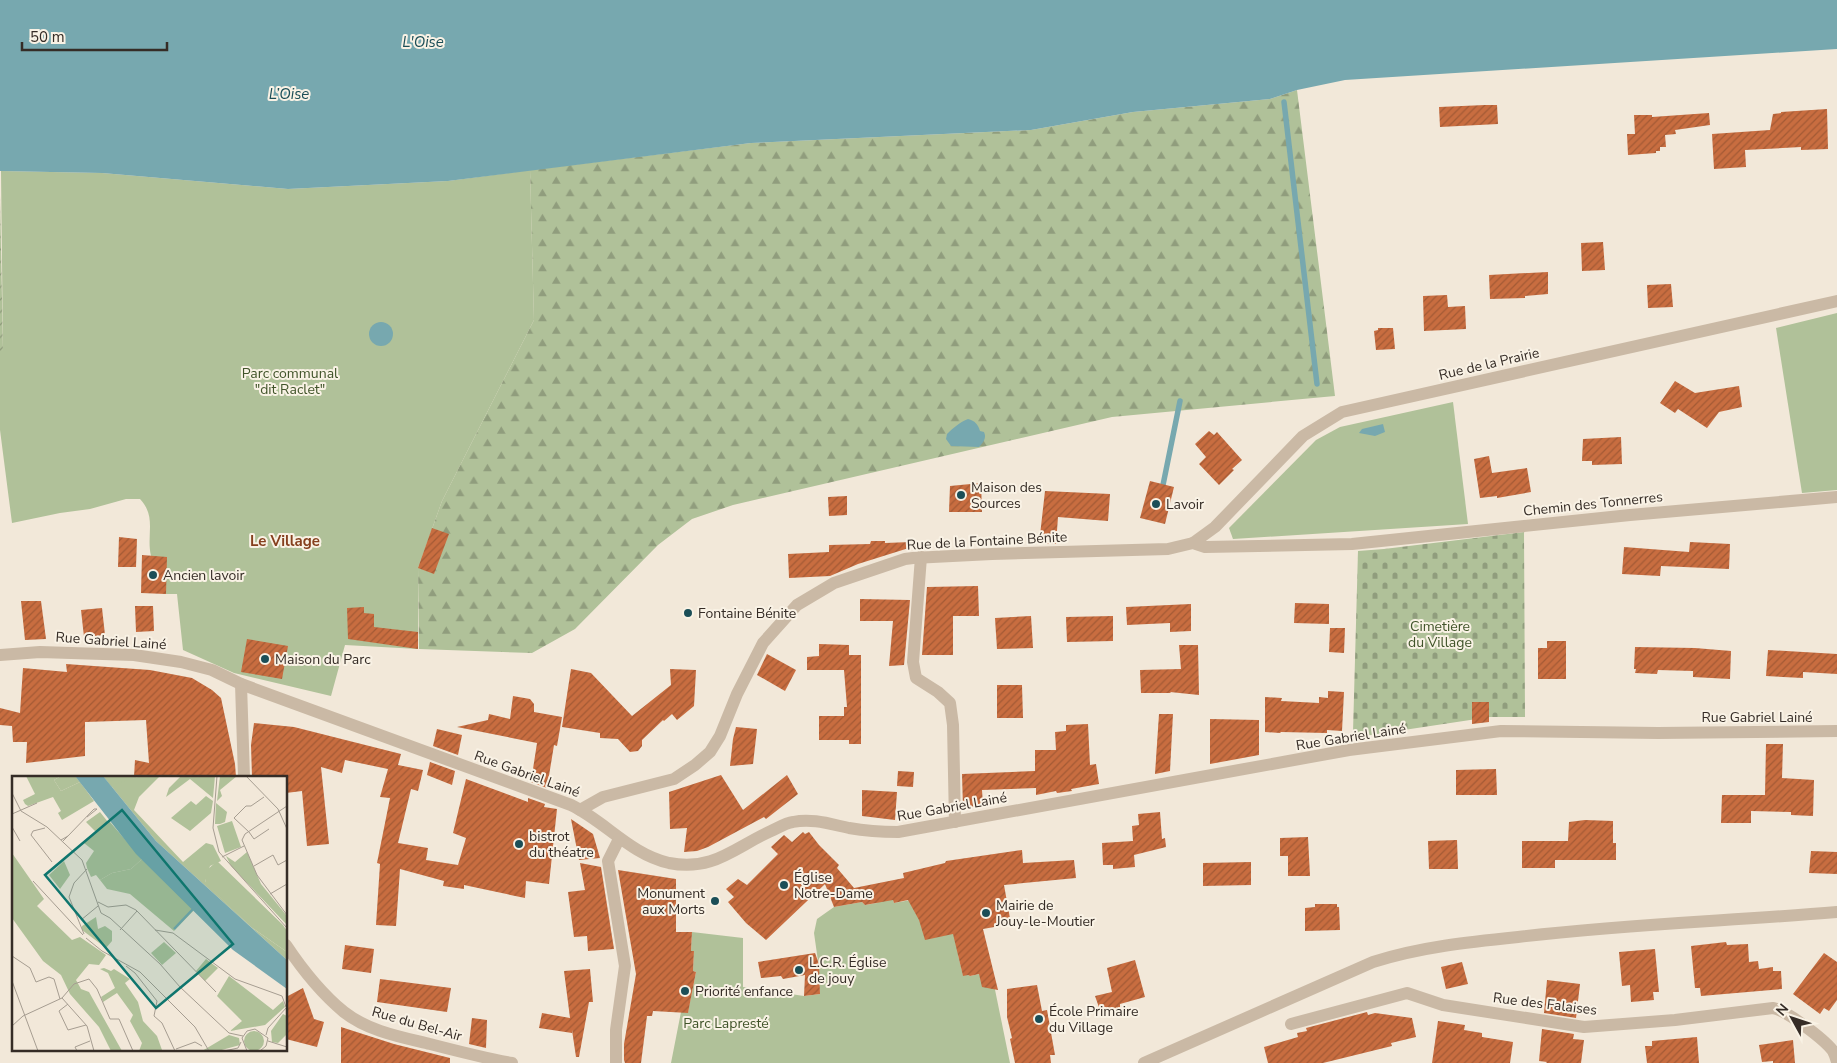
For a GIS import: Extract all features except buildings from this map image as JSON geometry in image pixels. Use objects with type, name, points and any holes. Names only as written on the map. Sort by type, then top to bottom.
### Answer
[{"type":"street","name":"Rue de la Prairie","points":[[1193,543],[1215,527],[1303,436],[1342,412],[1837,301]]},
{"type":"street","name":"Chemin des Tonnerres","points":[[1352,544],[1630,515],[1837,497]]},
{"type":"street","name":"Rue de la Fontaine Bénite","points":[[580,810],[603,797],[674,779],[710,752],[720,736],[745,678],[763,643],[797,606],[834,583],[905,559],[921,557],[1168,550],[1193,543],[1205,547],[1352,544]]},
{"type":"street","points":[[921,557],[913,662],[916,678],[938,692],[950,703],[953,725],[955,822]]},
{"type":"street","name":"Rue Gabriel Lainé","points":[[0,655],[40,652],[134,655],[181,662],[212,670],[241,684],[580,810],[619,839],[646,855],[680,865],[692,865],[716,860],[767,832],[791,822],[810,820],[872,832],[898,832],[1349,750],[1502,731],[1658,733],[1837,731]]},
{"type":"street","points":[[241,684],[244,776]]},
{"type":"street","points":[[616,1063],[616,1030],[625,966],[608,861],[619,839]]},
{"type":"street","points":[[1144,1063],[1373,962],[1434,946],[1569,930],[1837,912]]},
{"type":"street","name":"Rue du Bel-Air","points":[[288,948],[325,993],[344,1012],[366,1026],[485,1058],[512,1063]]},
{"type":"street","name":"Rue des Falaises","points":[[1291,1024],[1407,993],[1443,1005],[1584,1027],[1675,1020],[1773,1008],[1789,1015],[1826,1044],[1834,1052],[1837,1062]]},
{"type":"green space","points":[[1297,90],[1335,396],[1112,417],[733,505],[692,519],[658,545],[575,629],[532,653],[419,649],[418,568],[442,501],[534,320],[530,170],[751,143],[1031,130],[1133,112],[1270,99]]},
{"type":"green space","name":"Parc communal \"dit Raclet\"","points":[[530,170],[534,320],[442,501],[418,568],[418,649],[345,645],[331,696],[234,673],[183,650],[177,594],[166,594],[152,561],[150,519],[140,499],[126,499],[90,509],[12,523],[0,430],[0,352],[3,352],[1,171],[102,173],[288,189],[448,181]]},
{"type":"green space","points":[[0,195],[3,352],[0,352]]},
{"type":"green space","points":[[1837,313],[1837,490],[1802,493],[1776,328]]},
{"type":"green space","points":[[1453,402],[1468,524],[1233,539],[1229,528],[1316,440],[1340,427]]},
{"type":"green space","name":"Cimetière du Village","points":[[1524,532],[1525,717],[1490,717],[1364,736],[1353,732],[1358,551]]},
{"type":"green space","name":"Parc Lapresté","points":[[892,896],[894,903],[911,900],[958,932],[963,953],[958,955],[963,975],[970,976],[993,971],[992,975],[1010,1063],[671,1063],[681,1012],[688,1012],[696,972],[693,971],[694,951],[691,951],[692,932],[743,938],[743,987],[804,996],[820,994],[814,933],[817,919],[834,907],[862,902],[865,905],[877,903],[879,898]]},
{"type":"water","name":"L’Oise","points":[[0,0],[1837,0],[1837,49],[1345,80],[1297,90],[1270,99],[1133,112],[1031,130],[751,143],[448,181],[288,189],[102,173],[0,171]]},
{"type":"water","points":[[376,322],[386,322],[393,329],[393,339],[386,346],[376,346],[369,339],[369,329]]},
{"type":"water","points":[[968,419],[977,425],[980,431],[984,432],[985,438],[983,442],[979,447],[951,446],[946,439],[947,434],[957,425]]},
{"type":"water","points":[[1383,424],[1385,432],[1375,436],[1359,433],[1362,429]]},
{"type":"waterway","points":[[1284,102],[1317,384]]},
{"type":"waterway","points":[[1163,485],[1180,401]]},
{"type":"place","name":"Maison des Sources","points":[[961,495]]},
{"type":"place","name":"Lavoir","points":[[1156,504]]},
{"type":"place","name":"Ancien lavoir","points":[[153,575]]},
{"type":"place","name":"Fontaine Bénite","points":[[688,613]]},
{"type":"place","name":"Maison du Parc","points":[[265,659]]},
{"type":"place","name":"bistrot du théatre","points":[[519,844]]},
{"type":"place","name":"Église Notre-Dame","points":[[784,885]]},
{"type":"place","name":"Monument aux Morts","points":[[715,901]]},
{"type":"place","name":"Mairie de Jouy-le-Moutier","points":[[986,913]]},
{"type":"place","name":"L.C.R. Église de jouy","points":[[799,970]]},
{"type":"place","name":"Priorité enfance","points":[[685,991]]},
{"type":"place","name":"École Primaire du Village","points":[[1039,1019]]},
{"type":"district","name":"Le Village","points":[[285,541]]},
{"type":"water label","name":"L'Oise","points":[[423,42]]}]
